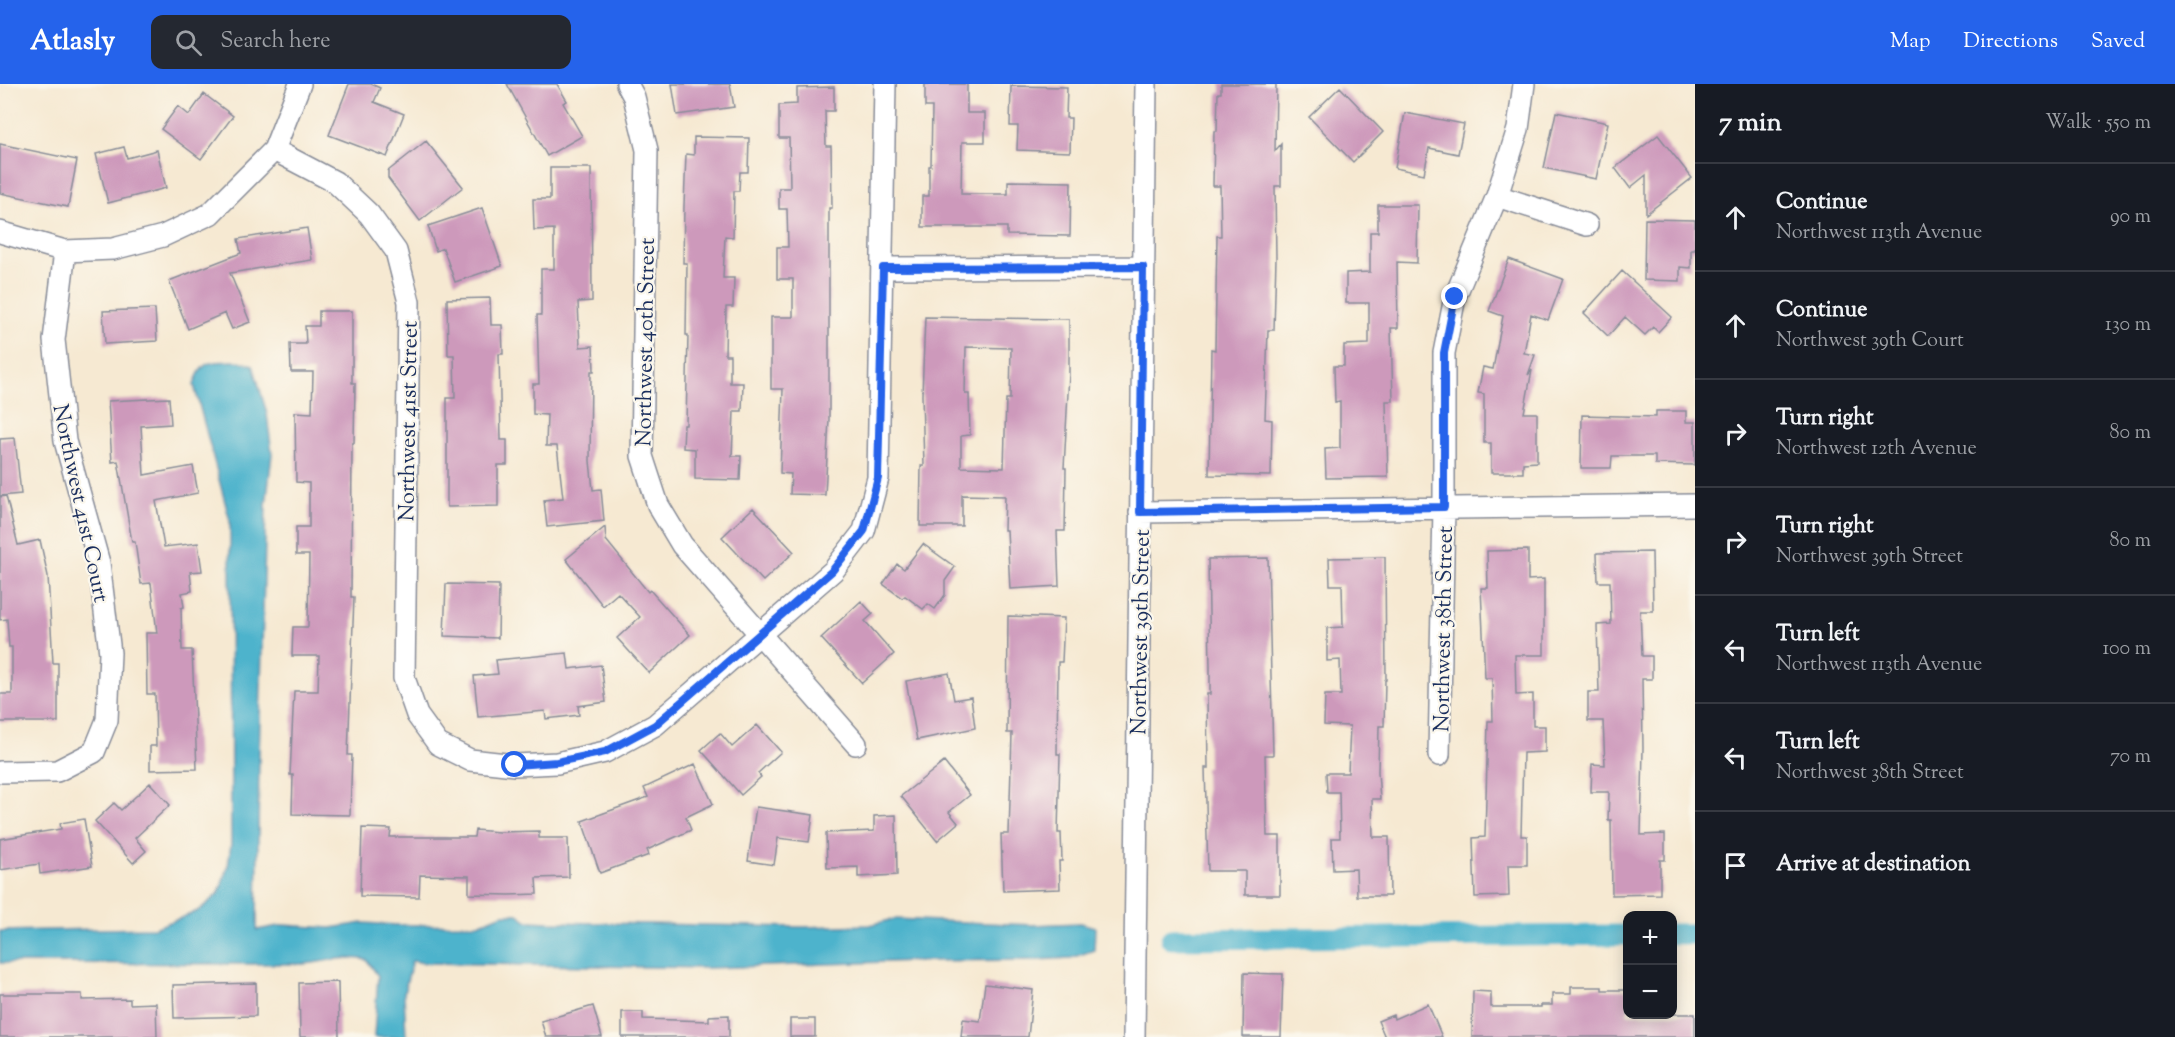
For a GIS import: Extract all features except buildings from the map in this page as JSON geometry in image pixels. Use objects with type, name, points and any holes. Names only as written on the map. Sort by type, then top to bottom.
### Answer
[{"type":"street","points":[[0,232],[65,251],[113,249],[163,236],[210,214],[274,150],[300,84]]},
{"type":"street","name":"Northwest 40th Street","points":[[627,84],[634,97],[647,150],[642,456],[658,504],[682,544],[856,744]]},
{"type":"street","points":[[761,635],[832,571],[864,531],[878,478],[885,84]]},
{"type":"street","name":"Northwest 39th Street","points":[[1134,1037],[1146,84]]},
{"type":"street","name":"Northwest 38th Street","points":[[1439,755],[1444,507],[1444,353],[1455,297],[1497,196],[1518,129],[1524,84]]},
{"type":"street","name":"Northwest 41st Street","points":[[274,150],[335,182],[369,214],[396,251],[409,302],[404,678],[417,715],[438,744],[470,760],[515,765],[557,762],[605,752],[655,725],[761,635]]},
{"type":"street","points":[[1497,196],[1587,225]]},
{"type":"street","name":"Northwest 41st Court","points":[[0,772],[57,771],[94,752],[107,720],[110,653],[99,563],[65,441],[54,339],[65,251]]},
{"type":"street","points":[[883,268],[1143,267]]},
{"type":"street","points":[[1140,512],[1695,505]]},
{"type":"water","points":[[236,361],[253,365],[267,414],[272,454],[266,505],[257,930],[284,925],[331,928],[363,923],[478,924],[503,914],[518,914],[528,921],[548,922],[802,927],[870,925],[894,919],[1033,925],[1080,923],[1095,927],[1094,950],[1071,958],[1037,960],[917,961],[708,968],[412,961],[404,993],[406,1037],[374,1037],[378,976],[367,960],[343,959],[303,964],[0,963],[0,931],[154,928],[200,910],[219,893],[228,866],[231,844],[230,521],[194,385],[201,370],[209,363]]},
{"type":"waterway","points":[[1677,934],[1695,934]]},
{"type":"waterway","points":[[1171,939],[1623,935]]},
{"type":"route","points":[[515,765],[557,762],[605,752],[655,725],[832,571],[864,531],[878,478],[883,268],[1143,267],[1140,512],[1444,507],[1444,353],[1455,297]]}]
